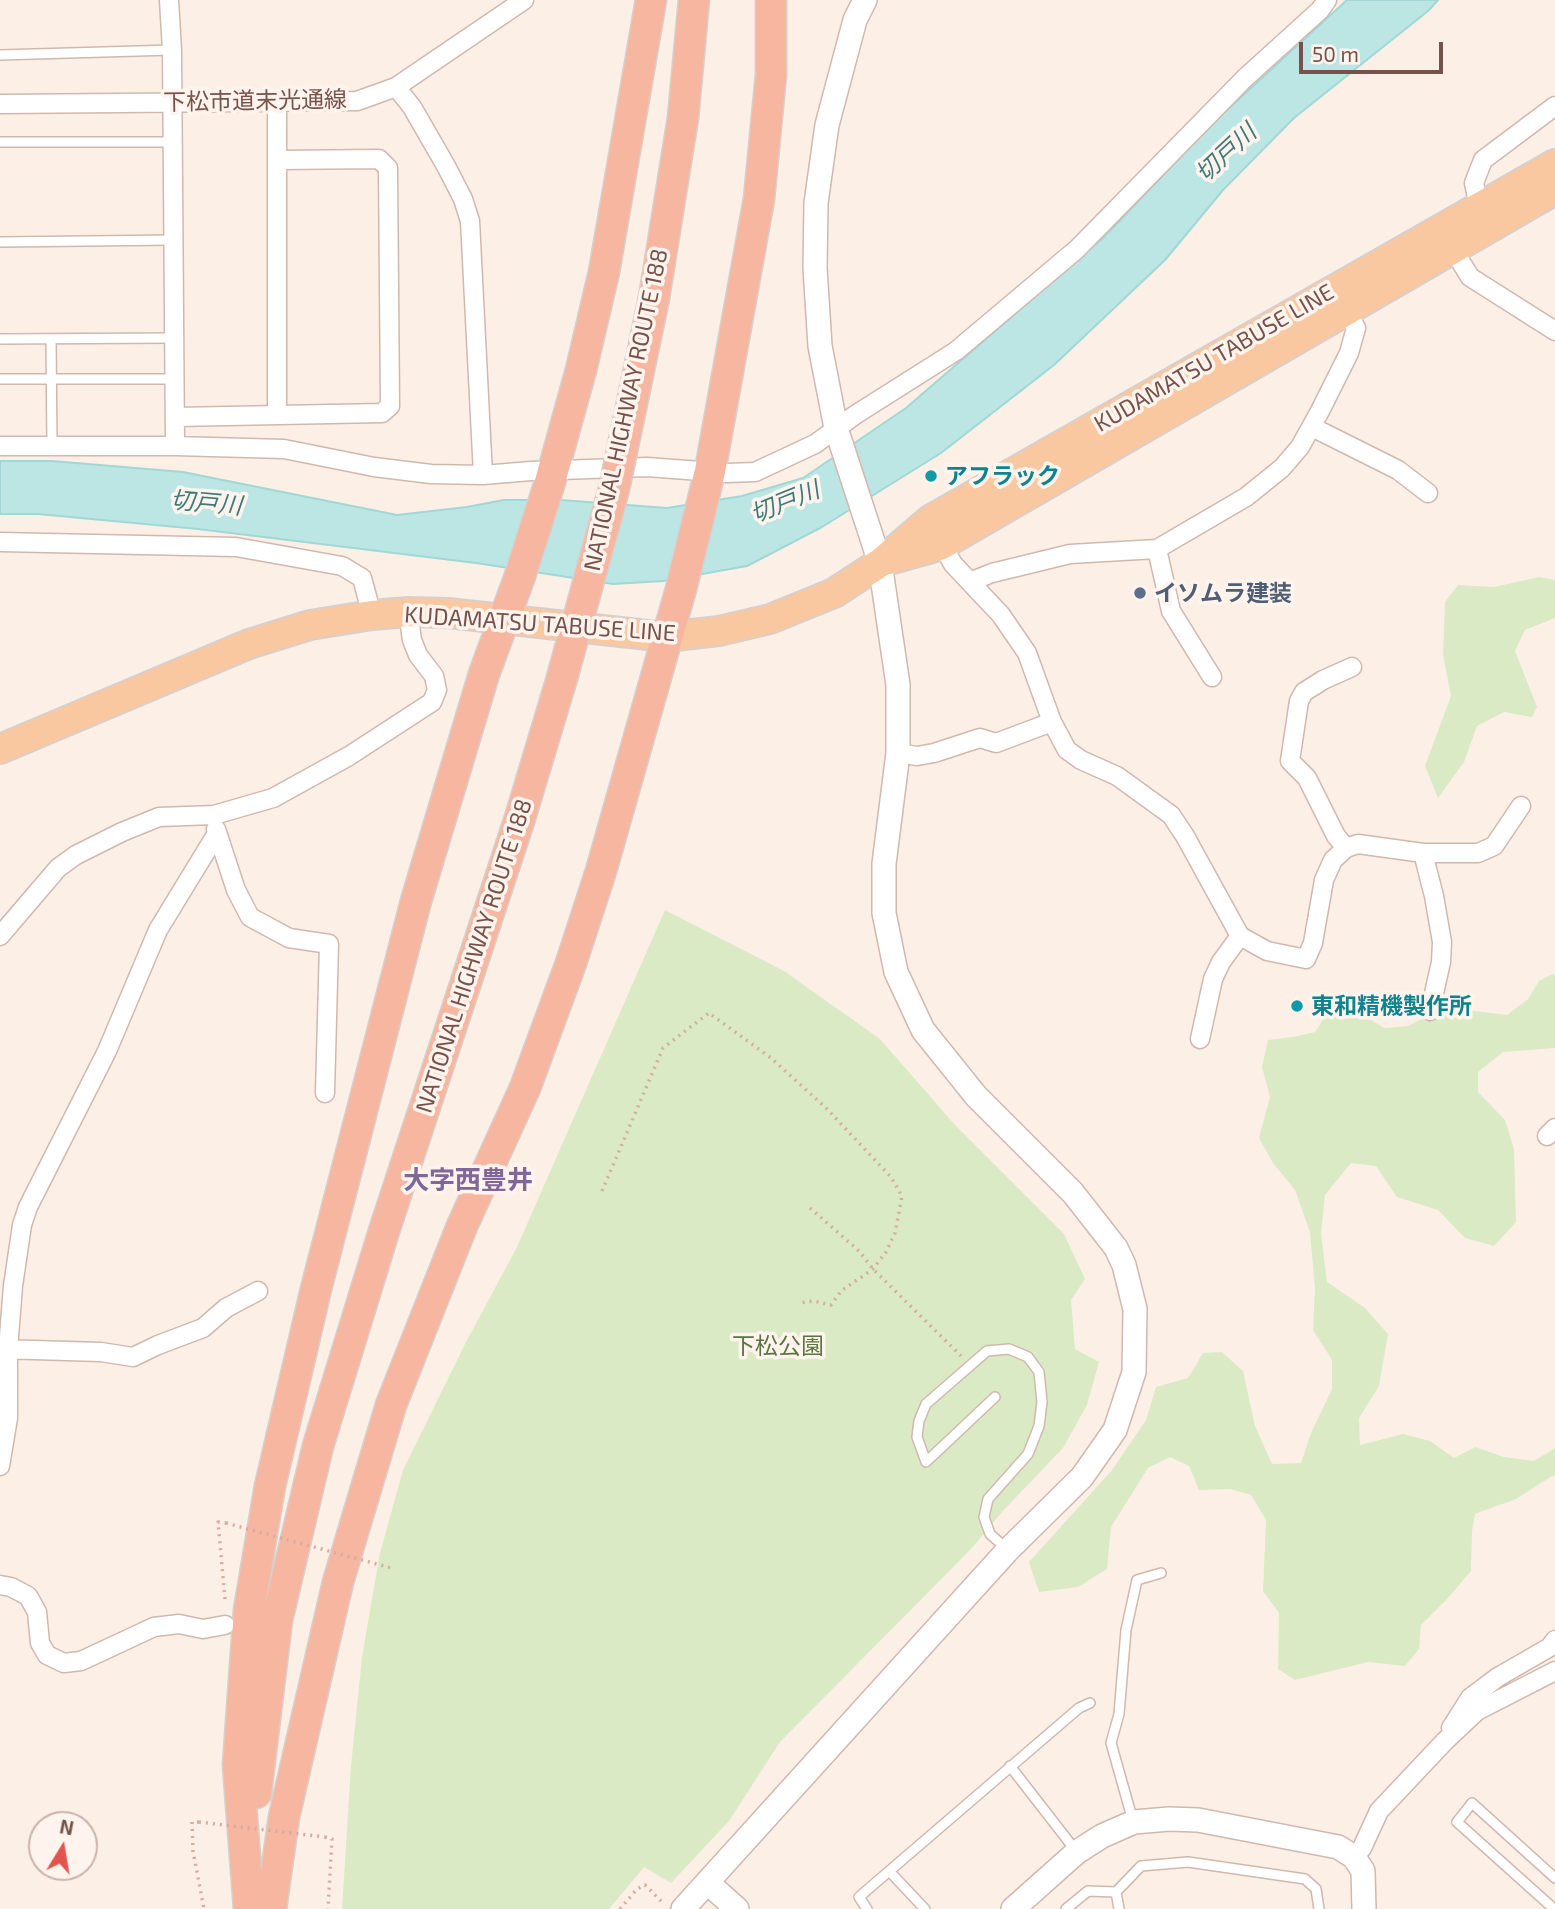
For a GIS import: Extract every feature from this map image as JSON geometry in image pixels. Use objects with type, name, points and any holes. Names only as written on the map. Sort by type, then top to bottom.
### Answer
[{"type":"highway","points":[[250,1909],[238,1765],[249,1610],[270,1486],[316,1289],[416,901],[484,674],[520,576],[552,476],[581,370],[604,272],[651,0]]},
{"type":"highway","name":"NATIONAL HIGHWAY ROUTE 188","points":[[250,1909],[258,1772],[277,1620],[318,1446],[384,1231],[520,818],[614,489],[654,298],[683,118],[694,0]]},
{"type":"highway","points":[[271,1909],[284,1817],[338,1582],[391,1405],[462,1226],[525,1088],[571,963],[601,871],[681,589],[708,476],[759,199],[771,75],[771,0]]},
{"type":"main road","name":"KUDAMATSU TABUSE LINE","points":[[1447,238],[1479,207],[1555,164]]},
{"type":"main road","name":"KUDAMATSU TABUSE LINE","points":[[0,749],[248,644],[310,625],[408,612],[505,619],[666,637],[719,631],[770,619],[834,593],[880,563],[1447,238],[1555,190]]},
{"type":"street","points":[[169,0],[173,102],[175,446]]},
{"type":"street","name":"下松市道末光通線","points":[[0,104],[357,100],[396,87],[524,0]]},
{"type":"street","points":[[683,1909],[1008,1550],[1082,1477],[1115,1430],[1134,1372],[1135,1309],[1125,1265],[1073,1194],[976,1096],[923,1030],[896,972],[884,913],[884,864],[898,753],[898,685],[880,563],[836,432],[820,345],[815,268],[817,204],[827,125],[855,20],[865,0]]},
{"type":"street","points":[[0,446],[284,449],[420,473],[552,476],[647,467],[708,476],[755,472],[836,432],[956,351],[1077,248],[1245,78],[1320,10],[1327,0]]},
{"type":"street","points":[[396,87],[412,107],[446,166],[463,199],[470,220],[483,475]]},
{"type":"street","points":[[277,102],[277,414]]},
{"type":"street","points":[[1479,207],[1474,183],[1483,160],[1555,106]]},
{"type":"street","points":[[176,417],[382,413],[390,406],[388,168],[379,159],[277,160]]},
{"type":"street","points":[[1447,238],[1470,277],[1555,331]]},
{"type":"street","points":[[972,581],[992,573],[1070,554],[1157,549],[1246,497],[1282,468],[1300,447],[1349,354],[1356,328],[1342,300]]},
{"type":"street","points":[[1312,427],[1398,470],[1428,493]]},
{"type":"street","points":[[936,533],[953,564],[1002,615],[1027,653],[1052,722],[1067,750],[1081,760],[1117,776],[1171,815],[1240,936],[1267,951],[1306,959],[1314,943],[1324,880],[1333,860],[1346,848],[1358,844],[1423,853],[1478,853],[1494,846],[1521,806]]},
{"type":"street","points":[[0,541],[236,547],[342,566],[362,578],[372,615]]},
{"type":"street","points":[[1157,549],[1171,611],[1212,677]]},
{"type":"street","points":[[0,936],[58,868],[76,855],[159,817],[214,815],[273,798],[349,756],[432,702],[437,690],[434,676],[418,655],[412,640],[408,612]]},
{"type":"street","points":[[1346,848],[1336,836],[1307,778],[1290,761],[1299,701],[1304,692],[1352,667]]},
{"type":"street","points":[[898,753],[917,756],[934,754],[979,738],[996,743],[1052,722]]},
{"type":"street","points":[[214,815],[216,835],[236,890],[250,916],[289,938],[329,944],[325,1093]]},
{"type":"street","points":[[0,1466],[8,1418],[4,1349],[22,1225],[28,1207],[107,1051],[159,930],[216,835]]},
{"type":"street","points":[[1423,853],[1434,895],[1441,942],[1441,962],[1430,1011]]},
{"type":"street","points":[[1200,1039],[1213,979],[1221,961],[1240,936]]},
{"type":"street","points":[[4,1349],[101,1352],[133,1357],[203,1328],[226,1308],[258,1291]]},
{"type":"street","points":[[0,1585],[11,1587],[28,1596],[37,1612],[40,1643],[47,1656],[64,1663],[81,1661],[154,1627],[179,1624],[204,1629],[225,1625]]},
{"type":"street","points":[[1445,1741],[1470,1698],[1498,1676],[1550,1647],[1555,1640]]},
{"type":"street","points":[[1354,1857],[1362,1848],[1379,1811],[1477,1711],[1555,1671]]},
{"type":"street","points":[[1013,1909],[1077,1852],[1102,1836],[1134,1822],[1169,1819],[1198,1820],[1338,1847],[1354,1857],[1363,1871],[1364,1909]]},
{"type":"street","points":[[708,1883],[737,1909]]},
{"type":"lane","points":[[0,55],[172,50]]},
{"type":"lane","points":[[0,142],[173,142]]},
{"type":"lane","points":[[0,242],[174,240]]},
{"type":"lane","points":[[0,339],[175,338]]},
{"type":"lane","points":[[51,339],[52,446]]},
{"type":"lane","points":[[0,379],[175,379]]},
{"type":"lane","points":[[995,1397],[926,1462],[917,1437],[919,1421],[926,1404],[987,1352],[1009,1349],[1028,1357],[1039,1372],[1042,1402],[1039,1426],[1028,1454],[988,1499],[984,1517],[990,1534],[1008,1550]]},
{"type":"lane","points":[[1134,1822],[1111,1743],[1119,1714],[1126,1630],[1137,1580],[1161,1573]]},
{"type":"lane","points":[[867,1909],[859,1897],[1079,1708],[1090,1703]]},
{"type":"lane","points":[[1010,1766],[1077,1852]]},
{"type":"lane","points":[[1554,1909],[1458,1822],[1472,1803],[1555,1878]]},
{"type":"lane","points":[[1066,1909],[1088,1891],[1116,1892],[1141,1866],[1188,1862],[1305,1879],[1317,1889],[1319,1909]]},
{"type":"lane","points":[[890,1872],[925,1909]]},
{"type":"lane","points":[[1116,1892],[1119,1909]]},
{"type":"path","points":[[603,1191],[663,1048],[709,1013],[771,1058],[826,1108],[891,1177],[902,1196],[895,1233],[886,1252],[873,1269],[841,1291],[831,1305],[814,1301],[798,1303]]},
{"type":"path","points":[[810,1208],[859,1251],[873,1269],[971,1364]]},
{"type":"path","points":[[225,1625],[225,1583],[218,1522],[395,1569]]},
{"type":"path","points":[[204,1909],[193,1851],[192,1822],[332,1839],[328,1909]]},
{"type":"path","points":[[620,1909],[637,1889],[645,1885],[670,1909]]},
{"type":"green space","points":[[1539,577],[1555,580],[1555,618],[1525,630],[1515,651],[1537,707],[1532,717],[1504,712],[1477,726],[1464,762],[1438,798],[1425,766],[1451,696],[1443,655],[1445,602],[1458,585],[1494,587]]},
{"type":"green space","name":"下松公園","points":[[665,910],[784,971],[880,1039],[955,1125],[1064,1234],[1085,1279],[1071,1300],[1075,1349],[1099,1362],[1087,1405],[1063,1448],[971,1549],[780,1742],[729,1821],[671,1883],[644,1867],[609,1909],[342,1909],[351,1766],[362,1657],[380,1553],[403,1470],[465,1344],[517,1247]]},
{"type":"green space","points":[[1555,973],[1555,1048],[1503,1052],[1478,1072],[1478,1092],[1505,1120],[1514,1149],[1516,1222],[1494,1246],[1465,1238],[1438,1210],[1397,1197],[1376,1166],[1351,1163],[1325,1195],[1321,1234],[1327,1282],[1365,1308],[1388,1334],[1379,1386],[1359,1418],[1360,1445],[1403,1434],[1430,1441],[1454,1458],[1475,1447],[1504,1457],[1534,1461],[1555,1448],[1555,1476],[1516,1499],[1475,1514],[1471,1571],[1421,1625],[1419,1649],[1405,1666],[1368,1662],[1295,1680],[1278,1669],[1279,1613],[1263,1591],[1266,1520],[1251,1495],[1230,1489],[1199,1490],[1189,1466],[1170,1457],[1148,1468],[1111,1527],[1107,1569],[1078,1587],[1039,1592],[1029,1562],[1112,1470],[1146,1420],[1156,1387],[1188,1378],[1203,1353],[1222,1352],[1243,1371],[1255,1426],[1272,1464],[1301,1463],[1311,1433],[1332,1389],[1332,1360],[1313,1330],[1315,1289],[1310,1232],[1295,1190],[1273,1163],[1259,1138],[1270,1097],[1262,1067],[1268,1040],[1315,1032],[1325,1017],[1360,1013],[1384,1028],[1409,1026],[1442,1007],[1507,1015],[1528,999],[1539,981]]},
{"type":"water","name":"切戸川","points":[[1347,0],[1438,0],[1428,11],[1294,118],[1223,190],[1165,260],[1054,365],[941,453],[822,527],[747,566],[663,581],[613,584],[476,563],[198,529],[38,514],[0,514],[0,461],[52,461],[183,472],[397,515],[504,500],[561,500],[667,508],[742,496],[803,478],[906,408],[1104,237],[1215,121]]},
{"type":"place","name":"アフラック","points":[[931,476]]},
{"type":"place","name":"イソムラ建装","points":[[1140,593]]},
{"type":"place","name":"東和精機製作所","points":[[1297,1006]]},
{"type":"district","name":"大字西豊井","points":[[468,1180]]}]
